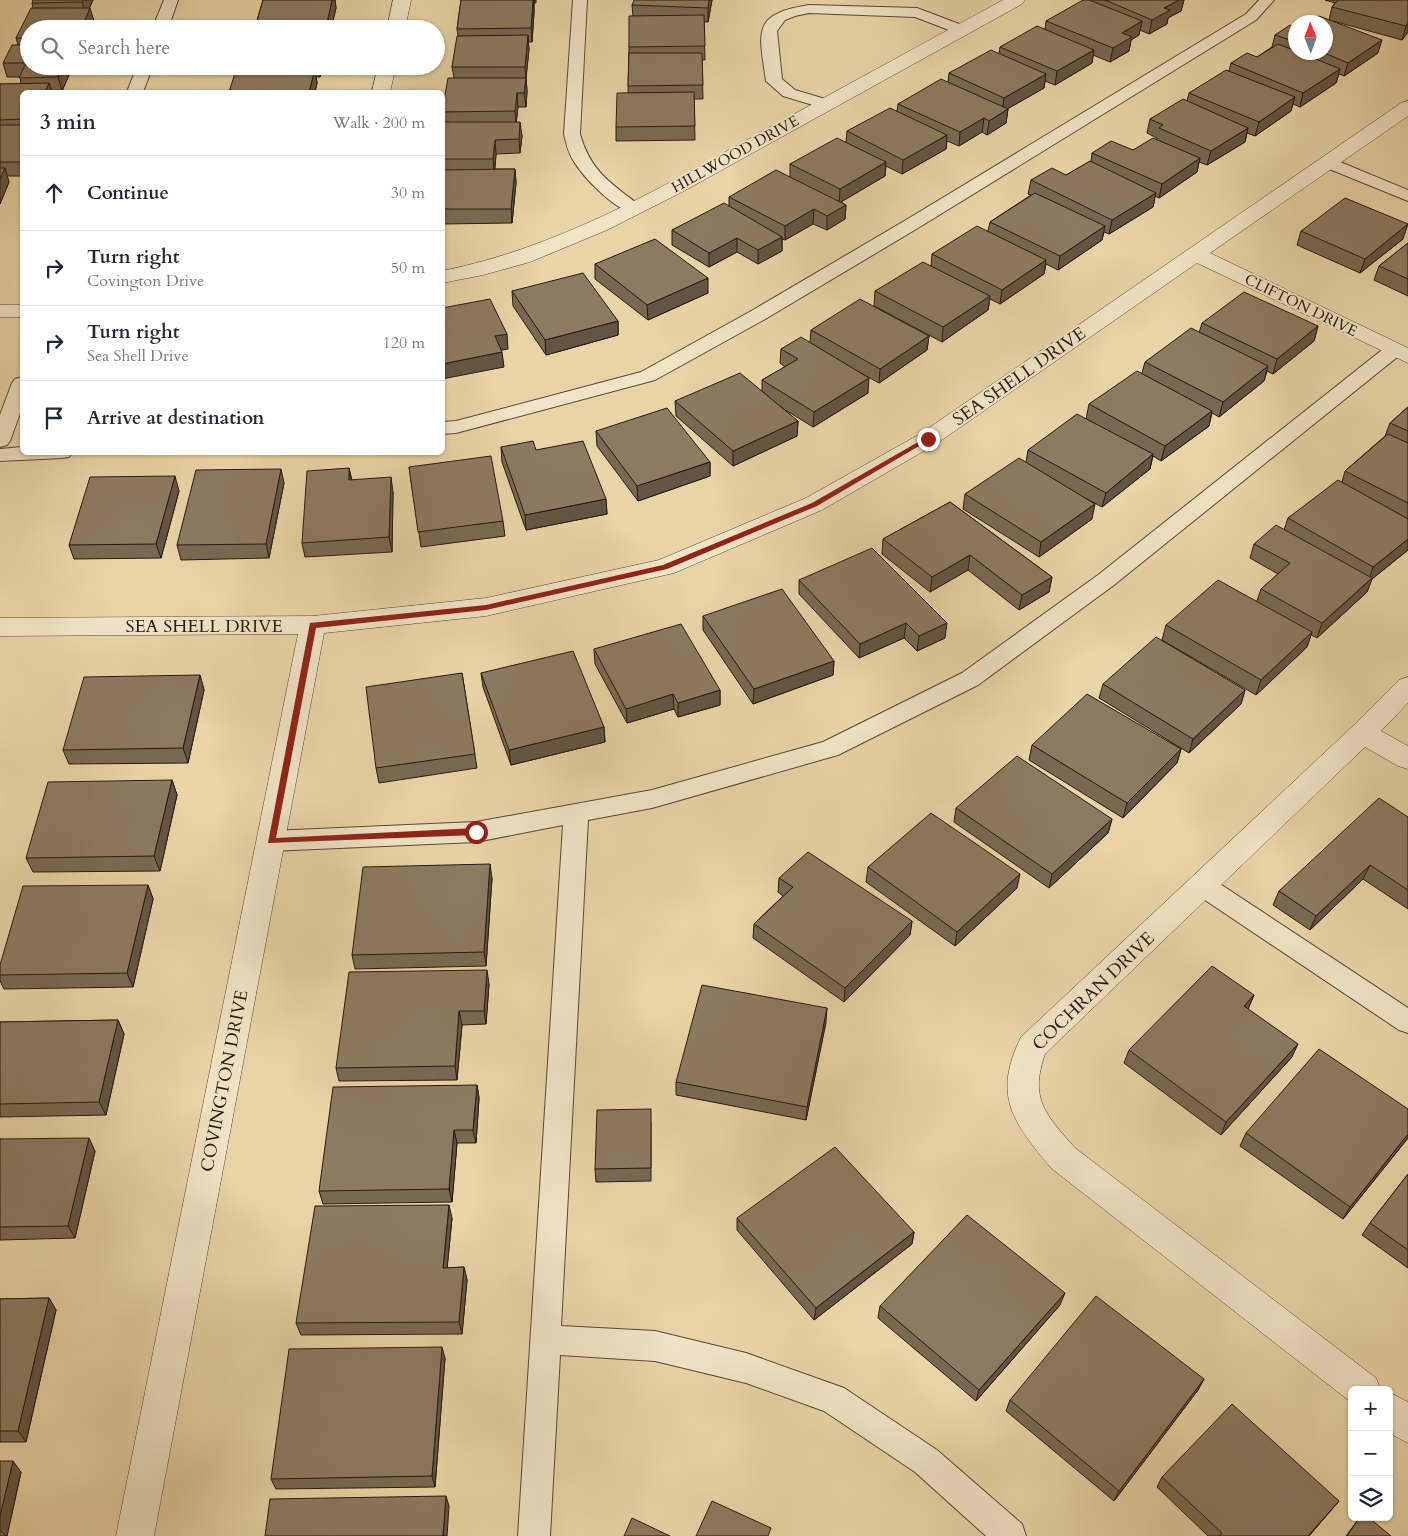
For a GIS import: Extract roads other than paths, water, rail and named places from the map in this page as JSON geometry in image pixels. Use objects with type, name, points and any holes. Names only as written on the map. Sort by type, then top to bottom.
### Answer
[{"type":"street","points":[[398,20],[402,0]]},
{"type":"street","name":"HILLWOOD DRIVE","points":[[445,277],[471,273],[565,242],[826,104],[1016,0]]},
{"type":"street","points":[[381,90],[385,75]]},
{"type":"street","name":"SEA SHELL DRIVE","points":[[0,627],[313,625],[486,607],[665,567],[814,504],[928,439],[1408,107]]},
{"type":"street","name":"CLIFTON DRIVE","points":[[1195,254],[1401,353]]},
{"type":"street","points":[[0,311],[20,311]]},
{"type":"street","name":"COVINGTON DRIVE","points":[[136,1536],[313,625]]},
{"type":"street","name":"COCHRAN DRIVE","points":[[1358,1386],[1063,1158],[1033,1122],[1024,1105],[1024,1066],[1032,1046],[1363,733],[1408,687]]},
{"type":"street","points":[[1363,733],[1408,759]]},
{"type":"street","points":[[1393,1413],[1408,1425]]},
{"type":"lane","points":[[163,20],[171,0]]},
{"type":"lane","points":[[580,0],[572,134],[576,153],[590,175],[632,208]]},
{"type":"lane","points":[[445,428],[456,427],[566,399],[648,376],[760,314],[912,224],[1251,17],[1267,0]]},
{"type":"lane","points":[[826,104],[789,93],[774,81],[768,30],[775,18],[784,13],[808,9],[917,12],[962,30]]},
{"type":"lane","points":[[136,90],[142,75]]},
{"type":"lane","points":[[1328,162],[1408,196]]},
{"type":"lane","points":[[271,841],[476,832],[652,800],[830,749],[970,679],[1106,580],[1401,353]]},
{"type":"lane","points":[[0,441],[20,388]]},
{"type":"lane","points":[[0,455],[20,454]]},
{"type":"lane","points":[[534,1536],[576,813]]},
{"type":"lane","points":[[1202,885],[1408,1022]]},
{"type":"lane","points":[[546,1340],[655,1346],[746,1368],[834,1399],[926,1461],[1010,1536]]}]
